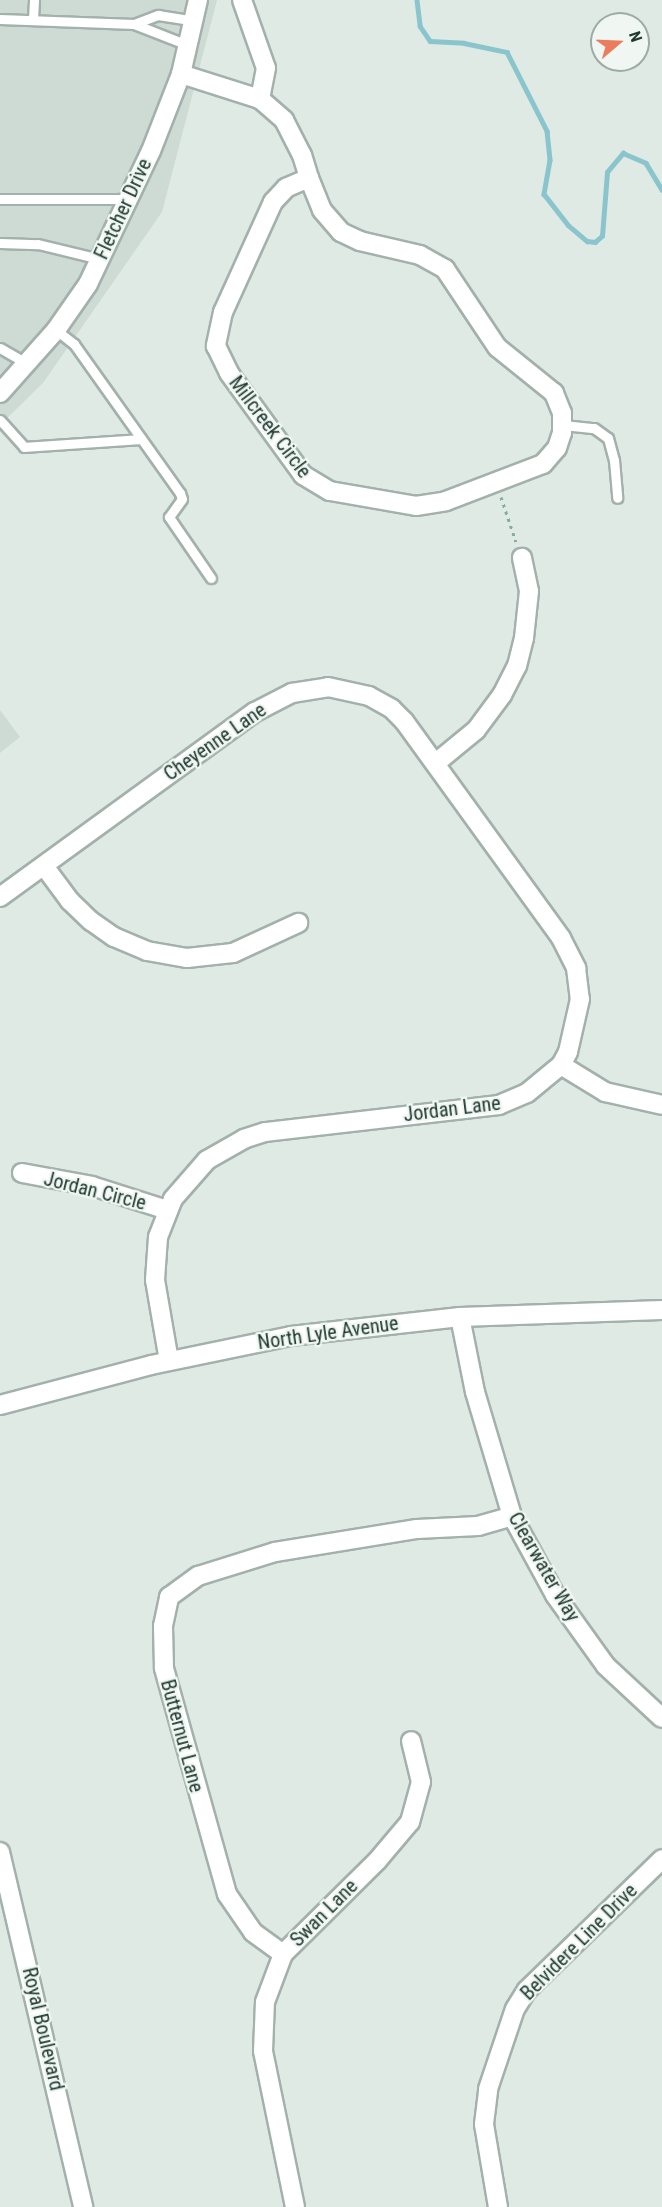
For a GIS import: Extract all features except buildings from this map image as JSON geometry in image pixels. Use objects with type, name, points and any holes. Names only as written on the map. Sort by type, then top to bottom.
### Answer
[{"type":"street","name":"Fletcher Drive","points":[[0,393],[56,330],[88,284],[182,74],[198,0]]},
{"type":"street","points":[[242,0],[266,68],[260,99]]},
{"type":"street","points":[[182,74],[260,99],[294,134],[322,210],[341,232],[360,241],[420,255],[445,269],[497,346],[554,393],[563,425]]},
{"type":"street","name":"Millcreek Circle","points":[[309,178],[286,188],[273,202],[223,312],[216,346],[229,373],[303,475],[324,490],[416,506],[446,501],[496,484],[543,464],[557,448],[563,425]]},
{"type":"street","points":[[437,762],[476,730],[502,695],[517,666],[529,591],[522,558]]},
{"type":"street","name":"Cheyenne Lane","points":[[0,897],[255,712],[292,693],[328,687],[374,699],[398,715],[437,762]]},
{"type":"street","name":"Jordan Lane","points":[[169,1361],[157,1302],[154,1261],[167,1209],[207,1160],[244,1139],[287,1128],[499,1105],[539,1086],[561,1065],[578,1016],[576,968],[561,938],[437,762]]},
{"type":"street","points":[[44,866],[70,901],[91,921],[114,937],[147,951],[187,958],[233,953],[298,923]]},
{"type":"street","points":[[561,1065],[605,1092],[662,1105]]},
{"type":"street","name":"Jordan Circle","points":[[22,1173],[92,1186],[167,1209]]},
{"type":"street","name":"North Lyle Avenue","points":[[0,1405],[169,1361],[291,1336],[460,1317],[662,1310]]},
{"type":"street","name":"Clearwater Way","points":[[460,1317],[475,1392],[512,1516],[555,1595],[606,1666],[662,1718]]},
{"type":"street","name":"Butternut Lane","points":[[283,1954],[253,1932],[227,1894],[164,1668],[163,1626],[170,1597],[198,1575],[275,1552],[407,1531],[478,1526],[512,1516]]},
{"type":"street","name":"Swan Lane","points":[[295,2207],[262,2036],[266,2002],[283,1954],[377,1861],[410,1822],[421,1782],[411,1741]]},
{"type":"street","name":"Royal Boulevard","points":[[0,1852],[83,2207]]},
{"type":"street","name":"Belvidere Line Drive","points":[[498,2207],[484,2124],[488,2089],[515,2009],[527,1989],[662,1859]]},
{"type":"lane","points":[[33,19],[34,0]]},
{"type":"lane","points":[[134,24],[158,15],[194,21]]},
{"type":"lane","points":[[0,19],[134,24],[188,45]]},
{"type":"lane","points":[[0,199],[128,199]]},
{"type":"lane","points":[[0,243],[38,244],[100,259]]},
{"type":"lane","points":[[56,330],[74,344],[180,493],[182,499],[169,517],[212,578]]},
{"type":"lane","points":[[0,348],[26,363]]},
{"type":"lane","points":[[0,420],[24,447],[141,439]]},
{"type":"lane","points":[[563,425],[594,428],[608,438],[614,460],[617,498]]},
{"type":"path","points":[[496,484],[522,558]]},
{"type":"shaded area","points":[[0,0],[217,0],[162,212],[43,383],[0,425]]},
{"type":"shaded area","points":[[0,710],[20,737],[0,753]]},
{"type":"waterway","points":[[417,0],[420,26],[430,41],[464,43],[507,52],[547,131],[550,160],[544,194],[568,225],[587,241],[595,242],[602,236],[607,172],[623,153],[646,163],[662,190]]}]
